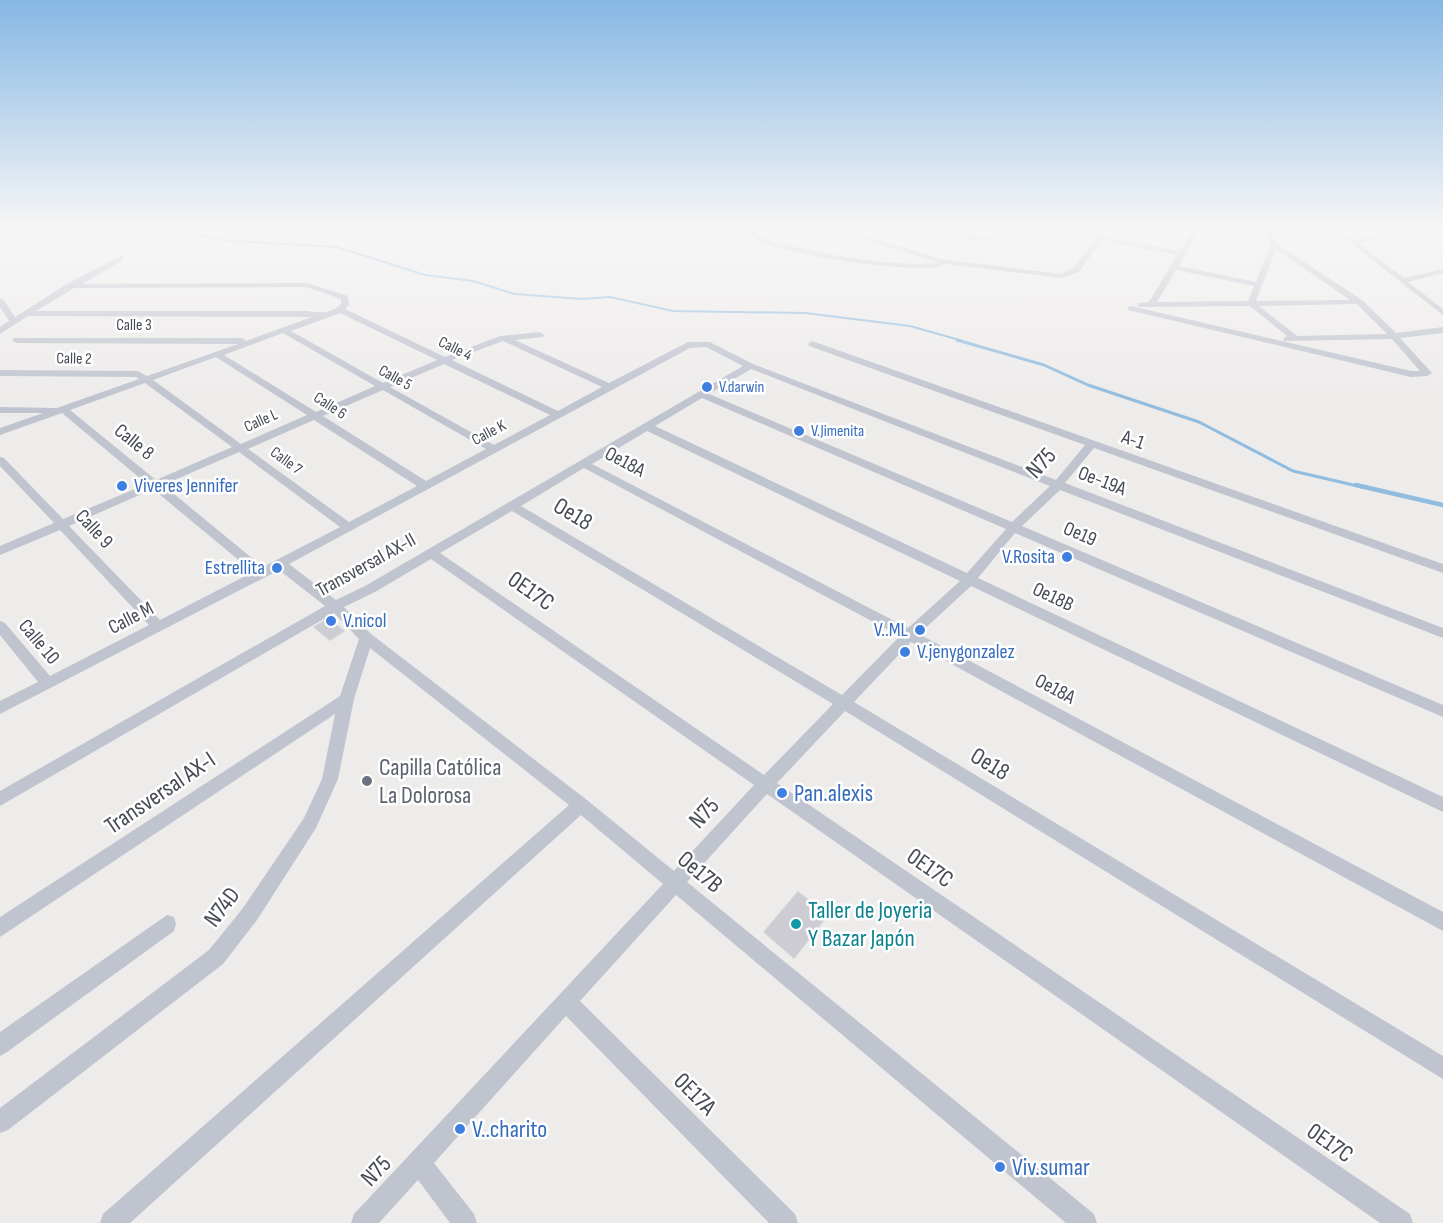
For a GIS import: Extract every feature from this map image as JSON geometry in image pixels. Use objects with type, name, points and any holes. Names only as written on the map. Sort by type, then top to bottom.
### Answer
[{"type":"street","points":[[0,331],[73,284]]},
{"type":"street","points":[[1152,304],[1164,284]]},
{"type":"street","points":[[1251,303],[1256,285],[1252,284]]},
{"type":"street","points":[[1332,284],[1359,302],[1398,335],[1427,373],[1412,374],[1129,306],[1359,302]]},
{"type":"street","points":[[1408,284],[1443,313]]},
{"type":"street","points":[[0,432],[339,310],[345,305],[345,298],[307,285],[70,286]]},
{"type":"street","points":[[0,301],[14,322]]},
{"type":"street","points":[[1251,303],[1295,339]]},
{"type":"street","name":"Calle 4","points":[[339,310],[558,415]]},
{"type":"street","points":[[26,313],[307,314],[322,316]]},
{"type":"street","name":"Calle 5","points":[[283,330],[493,450]]},
{"type":"street","points":[[1267,340],[1398,335],[1443,330]]},
{"type":"street","name":"Calle L","points":[[0,550],[445,360],[503,338],[540,335]]},
{"type":"street","points":[[503,338],[611,388]]},
{"type":"street","name":"Calle 3","points":[[16,340],[252,341]]},
{"type":"street","name":"Calle K","points":[[280,564],[688,345],[704,343],[715,350]]},
{"type":"street","name":"A-1","points":[[812,344],[1443,569]]},
{"type":"street","name":"Oe-19A","points":[[715,350],[750,366],[1443,633]]},
{"type":"street","name":"Calle 6","points":[[217,354],[426,486]]},
{"type":"street","name":"Transversal AX-II","points":[[0,799],[431,553],[750,366]]},
{"type":"street","name":"Calle 2","points":[[0,373],[138,374],[145,380]]},
{"type":"street","name":"Calle 7","points":[[145,380],[348,527]]},
{"type":"street","name":"Oe19","points":[[701,394],[1443,711]]},
{"type":"street","points":[[0,410],[64,410]]},
{"type":"street","name":"Calle 8","points":[[64,410],[262,573]]},
{"type":"street","name":"Oe18B","points":[[646,426],[1443,805]]},
{"type":"street","name":"N75","points":[[363,1223],[765,785],[909,635],[968,580],[1014,527],[1059,484],[1091,445]]},
{"type":"street","name":"Calle 9","points":[[0,460],[158,626]]},
{"type":"street","name":"Oe18A","points":[[582,463],[909,635],[1443,922]]},
{"type":"street","name":"Oe18","points":[[511,505],[844,703],[1443,1068]]},
{"type":"street","name":"0E17C","points":[[431,553],[1401,1223]]},
{"type":"street","name":"Calle M","points":[[0,708],[280,564]]},
{"type":"street","name":"Oe17B","points":[[280,564],[335,606],[366,638],[581,805],[1085,1223]]},
{"type":"street","name":"Calle 10","points":[[0,626],[47,682]]},
{"type":"street","name":"N74D","points":[[0,1122],[216,957],[250,914],[310,823],[330,779],[346,699],[366,638]]},
{"type":"street","name":"Transversal AX-I","points":[[0,928],[346,699]]},
{"type":"street","points":[[112,1223],[581,805]]},
{"type":"street","points":[[0,1045],[167,924]]},
{"type":"street","name":"0E17A","points":[[567,1003],[786,1223]]},
{"type":"street","points":[[419,1162],[465,1223]]},
{"type":"building","points":[[328,619],[344,631],[330,640],[314,627]]},
{"type":"building","name":"Taller de Joyeria Y Bazar Japón","points":[[798,892],[828,915],[794,958],[764,932]]},
{"type":"waterway","points":[[483,284],[515,294],[582,299],[610,297],[673,311],[805,313],[910,326],[963,341]]},
{"type":"waterway","points":[[957,340],[1044,365],[1088,385],[1199,422],[1293,471],[1362,487]]},
{"type":"waterway","points":[[1356,485],[1443,505]]},
{"type":"place","name":"V.darwin","points":[[707,387]]},
{"type":"place","name":"V.Jimenita","points":[[799,431]]},
{"type":"place","name":"Viveres Jennifer","points":[[122,486]]},
{"type":"place","name":"V.Rosita","points":[[1067,557]]},
{"type":"place","name":"Estrellita","points":[[277,568]]},
{"type":"place","name":"V.nicol","points":[[331,621]]},
{"type":"place","name":"V..ML","points":[[920,630]]},
{"type":"place","name":"V.jenygonzalez","points":[[905,652]]},
{"type":"place","name":"Capilla Católica La Dolorosa","points":[[367,781]]},
{"type":"place","name":"Pan.alexis","points":[[782,793]]},
{"type":"place","name":"Taller de Joyeria Y Bazar Japón","points":[[796,924]]},
{"type":"place","name":"V..charito","points":[[460,1129]]},
{"type":"place","name":"Viv.sumar","points":[[1000,1167]]}]
